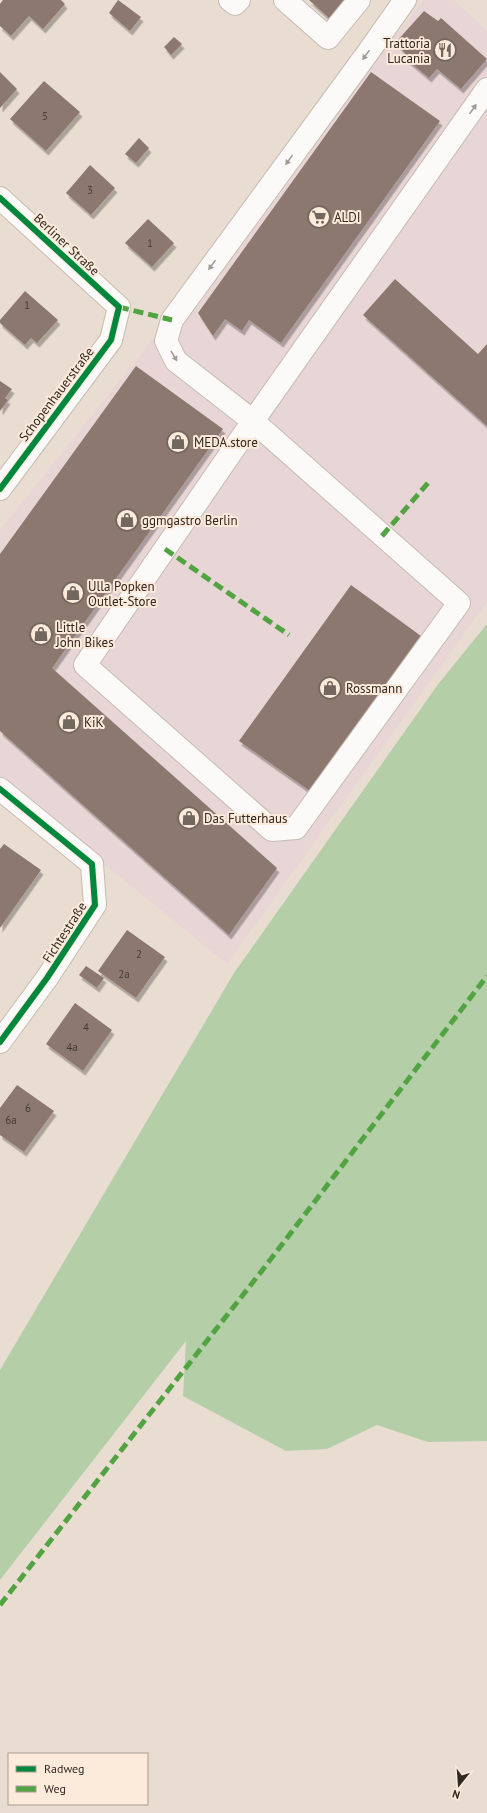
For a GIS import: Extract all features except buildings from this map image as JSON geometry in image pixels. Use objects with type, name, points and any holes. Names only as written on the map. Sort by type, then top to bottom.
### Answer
[{"type":"street","points":[[230,0],[235,4],[239,0]]},
{"type":"street","points":[[285,0],[328,38],[359,0]]},
{"type":"street","points":[[405,0],[172,320],[166,341],[176,361],[253,421],[459,603],[296,828],[272,830],[86,665],[253,421],[487,89]]},
{"type":"street","name":"Berliner Straße","points":[[0,198],[119,307]]},
{"type":"street","name":"Schopenhauerstraße","points":[[0,489],[111,340],[119,307]]},
{"type":"street","name":"Fichtestraße","points":[[0,789],[92,864],[95,905],[47,978],[0,1042]]},
{"type":"shaded area","points":[[424,0],[454,0],[487,31],[487,602],[227,964],[0,779],[0,530]]},
{"type":"green space","points":[[487,624],[487,1441],[428,1442],[377,1425],[327,1449],[286,1451],[183,1396],[186,1341],[0,1580],[0,1370],[234,973],[439,683]]},
{"type":"marked path","points":[[119,307],[172,320]]},
{"type":"marked path","points":[[382,536],[428,483]]},
{"type":"marked path","points":[[165,549],[289,635]]},
{"type":"marked path","points":[[0,1605],[264,1268],[487,976]]},
{"type":"cycle path","points":[[0,198],[119,307],[111,340],[0,489]]},
{"type":"cycle path","points":[[0,789],[92,864],[95,905],[47,978],[0,1042]]},
{"type":"place","name":"Trattoria Lucania","points":[[445,50]]},
{"type":"place","name":"ALDI","points":[[319,217]]},
{"type":"place","name":"MEDA.store","points":[[178,442]]},
{"type":"place","name":"ggmgastro Berlin","points":[[127,520]]},
{"type":"place","name":"Ulla Popken Outlet-Store","points":[[73,593]]},
{"type":"place","name":"Little John Bikes","points":[[41,634]]},
{"type":"place","name":"Rossmann","points":[[330,688]]},
{"type":"place","name":"KiK","points":[[69,722]]},
{"type":"place","name":"Das Futterhaus","points":[[189,818]]}]
